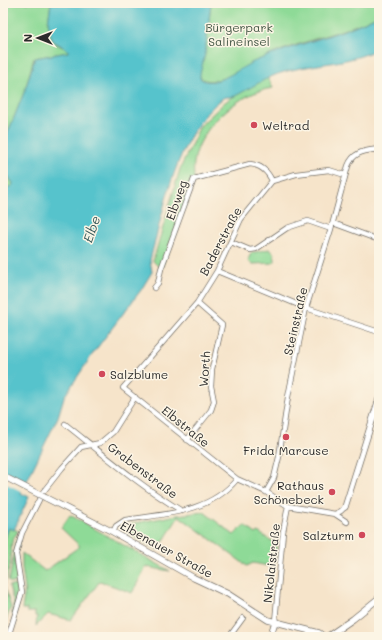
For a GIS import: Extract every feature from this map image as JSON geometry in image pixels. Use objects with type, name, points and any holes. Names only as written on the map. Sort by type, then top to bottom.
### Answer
[{"type":"street","name":"Steinstraße","points":[[266,492],[274,478],[279,457],[288,397],[306,308],[333,223],[345,175],[352,157],[362,151],[379,149]]},
{"type":"street","name":"Elbweg","points":[[154,288],[158,283],[161,269],[194,179],[250,164],[256,165],[267,173],[272,181]]},
{"type":"street","points":[[272,181],[296,174],[329,170],[345,175]]},
{"type":"street","name":"Baderstraße","points":[[123,388],[197,303],[217,271],[241,219],[272,181]]},
{"type":"street","points":[[231,242],[250,250],[256,249],[287,228],[308,221],[331,229]]},
{"type":"street","points":[[333,223],[379,240]]},
{"type":"street","points":[[217,271],[306,308],[379,332]]},
{"type":"street","name":"Worth","points":[[187,440],[211,410],[214,401],[211,386],[212,369],[222,325],[197,303]]},
{"type":"street","name":"Elbstraße","points":[[123,388],[237,479],[266,492],[288,506]]},
{"type":"street","points":[[9,636],[22,592],[16,554],[22,533],[43,492],[81,447],[100,444],[113,432],[135,397]]},
{"type":"street","points":[[335,514],[341,511],[344,506],[379,399]]},
{"type":"street","name":"Grabenstraße","points":[[65,424],[165,501],[182,511]]},
{"type":"street","name":"Elbenauer Straße","points":[[3,476],[113,532],[189,575],[233,597],[261,616],[275,622],[319,633],[324,637]]},
{"type":"street","points":[[113,532],[116,526],[124,520],[182,511],[208,502],[227,489],[237,479]]},
{"type":"street","points":[[288,506],[335,514],[347,522]]},
{"type":"street","name":"Nikolaistraße","points":[[275,622],[283,532],[288,506]]},
{"type":"street","points":[[327,637],[353,619],[379,598]]},
{"type":"street","points":[[230,637],[243,618]]},
{"type":"street","points":[[270,637],[275,622]]},
{"type":"green space","points":[[3,3],[51,3],[48,22],[55,43],[68,50],[68,52],[34,58],[25,90],[5,140],[5,173],[13,183],[12,186],[3,189]]},
{"type":"green space","name":"Bürgerpark Salineinsel","points":[[211,3],[379,3],[379,15],[365,22],[290,47],[261,59],[222,79],[213,81],[200,77],[199,74],[205,54]]},
{"type":"green space","points":[[267,75],[273,88],[247,96],[234,104],[222,114],[203,137],[197,150],[194,163],[194,179],[161,269],[153,261],[180,169],[200,126],[225,102]]},
{"type":"green space","points":[[269,249],[274,255],[275,261],[273,263],[253,264],[249,262],[248,260],[251,253]]},
{"type":"green space","points":[[204,512],[234,535],[244,525],[256,534],[258,532],[270,540],[277,542],[274,567],[253,563],[247,566],[179,516],[158,550],[125,532],[124,526],[126,525],[177,515]]},
{"type":"green space","points":[[70,515],[170,571],[146,567],[132,593],[100,581],[71,620],[48,614],[36,626],[37,616],[35,616],[35,612],[27,612],[27,609],[22,609],[25,589],[22,568],[22,553],[45,571],[80,546],[61,528]]},
{"type":"green space","points":[[9,526],[18,531],[12,542],[10,565],[4,586],[11,607],[3,627],[3,539]]},
{"type":"green space","points":[[20,534],[15,561],[18,582],[11,583],[8,581],[17,539]]},
{"type":"green space","points":[[19,585],[14,614],[12,614],[14,604],[9,586]]},
{"type":"water","name":"Elbe","points":[[51,3],[211,3],[205,54],[200,74],[200,78],[205,81],[219,80],[253,62],[348,29],[379,15],[379,48],[357,57],[277,74],[235,96],[223,98],[207,113],[194,131],[174,172],[150,260],[152,272],[141,290],[94,352],[64,397],[58,417],[21,493],[29,497],[14,530],[9,528],[3,543],[3,189],[12,186],[13,183],[5,168],[4,146],[25,90],[35,58],[68,52],[68,50],[52,40],[48,22]]},
{"type":"pier","points":[[3,471],[28,483],[23,492],[3,482]]},
{"type":"place","name":"Weltrad","points":[[254,125]]},
{"type":"place","name":"Salzblume","points":[[102,374]]},
{"type":"place","name":"Frida Marcuse","points":[[286,437]]},
{"type":"place","name":"Rathaus Schönebeck","points":[[332,492]]},
{"type":"place","name":"Salzturm","points":[[362,535]]}]
